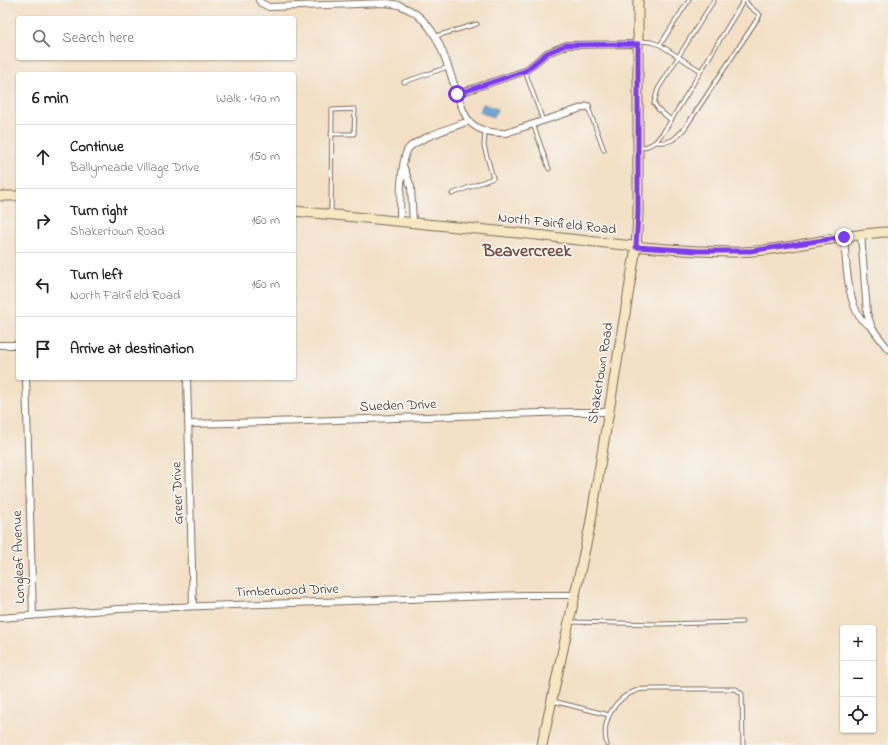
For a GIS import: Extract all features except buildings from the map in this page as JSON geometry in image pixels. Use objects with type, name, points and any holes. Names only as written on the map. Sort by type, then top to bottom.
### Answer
[{"type":"street","points":[[259,0],[261,3],[269,7],[290,3],[399,3],[418,16],[430,27],[436,36],[461,105],[470,121],[484,131],[492,133],[506,133],[588,106]]},
{"type":"street","name":"Shakertown Road","points":[[542,745],[590,526],[636,247],[638,213],[638,0]]},
{"type":"street","points":[[457,94],[525,71],[547,53],[566,45],[638,43]]},
{"type":"street","points":[[400,220],[404,158],[408,149],[417,142],[470,121]]},
{"type":"street","points":[[403,167],[411,187],[413,222]]},
{"type":"street","points":[[0,196],[16,196]]},
{"type":"street","name":"North Fairfield Road","points":[[296,211],[400,220],[636,247],[698,251],[750,251],[862,234],[888,232]]},
{"type":"street","points":[[862,234],[866,306],[872,328]]},
{"type":"street","points":[[844,237],[851,299],[862,320],[872,328],[888,349]]},
{"type":"street","points":[[0,345],[16,345]]},
{"type":"street","name":"Longleaf Avenue","points":[[26,380],[33,616]]},
{"type":"street","name":"Greer Drive","points":[[187,380],[193,606]]},
{"type":"street","name":"Sueden Drive","points":[[188,424],[609,412]]},
{"type":"street","name":"Timberwood Drive","points":[[0,618],[96,610],[193,606],[525,595],[575,595]]},
{"type":"lane","points":[[660,45],[689,0]]},
{"type":"lane","points":[[671,120],[658,109],[654,103],[658,89],[714,0]]},
{"type":"lane","points":[[638,148],[648,146],[656,142],[668,142],[685,128],[760,15],[744,0],[656,142]]},
{"type":"lane","points":[[436,36],[477,24]]},
{"type":"lane","points":[[638,43],[652,42],[660,45],[700,72]]},
{"type":"lane","points":[[404,82],[448,67]]},
{"type":"lane","points":[[525,71],[543,121]]},
{"type":"lane","points":[[588,106],[604,150]]},
{"type":"lane","points":[[331,214],[332,110],[355,109],[354,134],[332,134]]},
{"type":"lane","points":[[533,124],[549,169]]},
{"type":"lane","points":[[452,194],[493,178],[484,146],[484,131]]},
{"type":"lane","points":[[569,622],[660,624],[742,622]]},
{"type":"lane","points":[[608,745],[605,738],[606,724],[611,710],[625,696],[639,690],[651,689],[736,690],[742,694],[743,745]]},
{"type":"lane","points":[[552,701],[609,715]]},
{"type":"water","points":[[483,104],[497,109],[494,117],[480,112]]},
{"type":"district","name":"Beavercreek","points":[[527,252]]},
{"type":"route","points":[[457,94],[525,71],[547,53],[566,45],[638,44],[638,213],[636,247],[733,252],[762,250],[844,237]]}]
